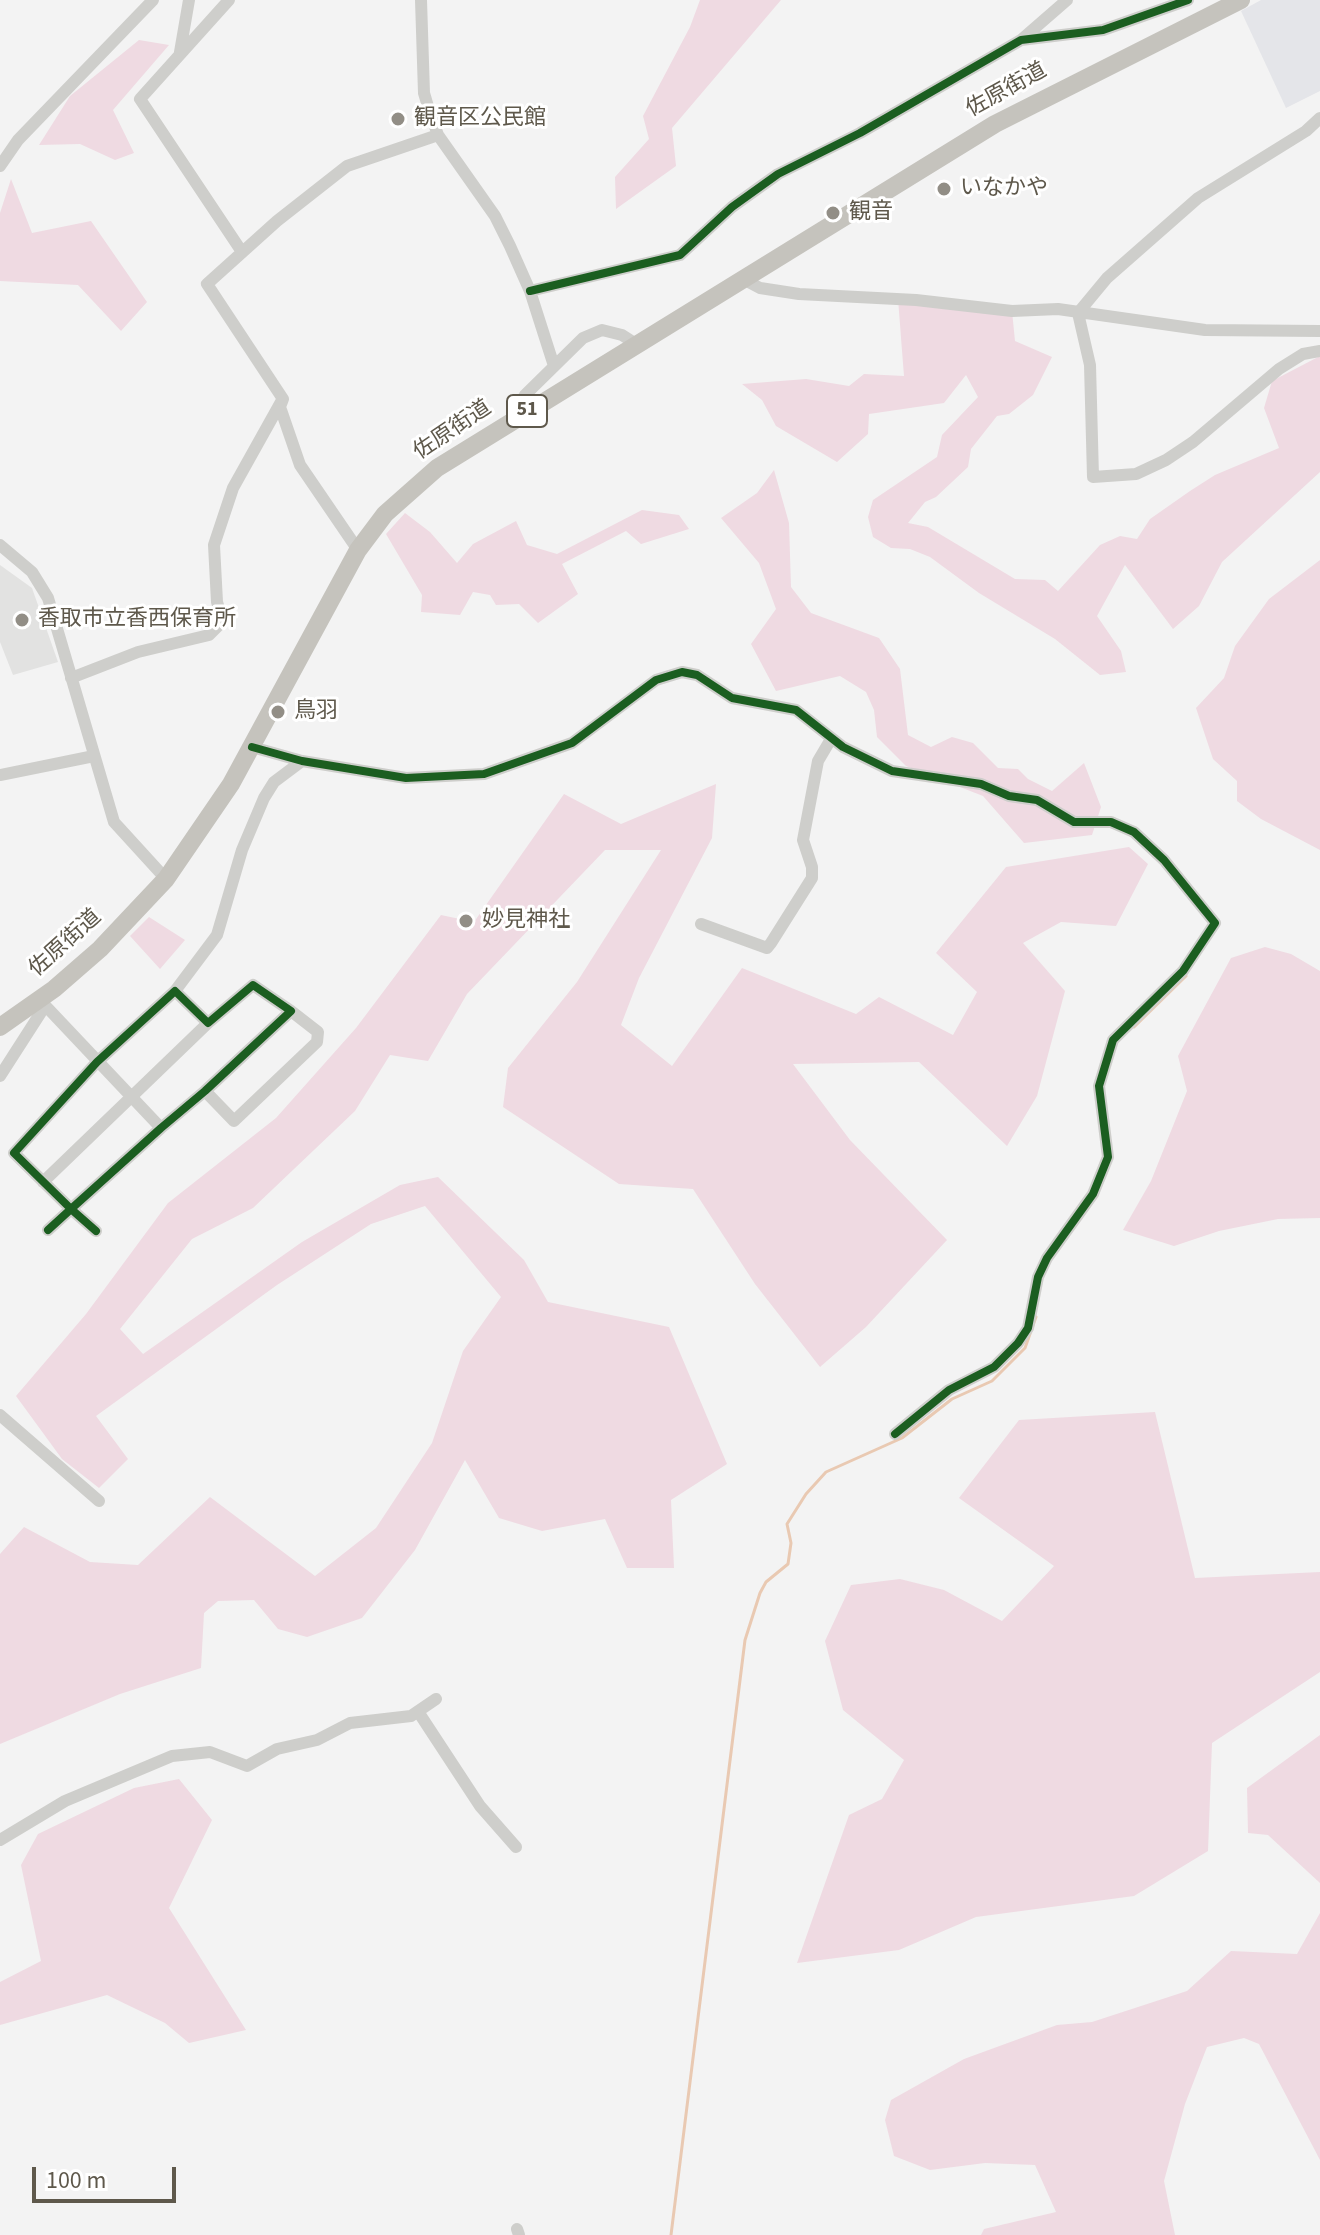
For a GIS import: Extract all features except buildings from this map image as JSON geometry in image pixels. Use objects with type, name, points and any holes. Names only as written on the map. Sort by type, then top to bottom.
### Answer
[{"type":"highway","name":"佐原街道","points":[[0,1027],[42,1003],[100,949],[166,879],[203,829],[252,747],[358,550],[385,514],[437,468],[995,124],[1241,0]]},
{"type":"street","points":[[0,166],[18,140],[153,0]]},
{"type":"street","points":[[179,53],[189,0]]},
{"type":"street","points":[[229,0],[140,99],[242,252]]},
{"type":"street","points":[[421,0],[424,93],[438,135],[495,216],[530,291],[554,366]]},
{"type":"street","points":[[530,291],[680,255],[732,207],[778,174],[873,126],[1021,40],[1067,0]]},
{"type":"street","points":[[1021,40],[1103,30],[1188,0]]},
{"type":"street","points":[[1078,313],[1107,278],[1198,198],[1306,131],[1320,118]]},
{"type":"street","points":[[283,399],[207,284],[347,166],[438,135]]},
{"type":"street","points":[[743,279],[760,288],[799,294],[916,300],[1012,311],[1058,309],[1205,330],[1314,331],[1320,351],[1303,354],[1279,369],[1193,442],[1166,460],[1136,474],[1093,477],[1090,365],[1078,313]]},
{"type":"street","points":[[508,423],[525,395],[583,338],[602,330],[622,335],[636,344]]},
{"type":"street","points":[[283,399],[280,407],[300,465],[358,550]]},
{"type":"street","points":[[71,678],[138,652],[209,635],[223,621],[217,602],[214,545],[233,488],[253,446],[283,399]]},
{"type":"street","points":[[0,545],[41,583],[59,631],[114,822],[166,879]]},
{"type":"street","points":[[252,747],[302,761],[406,778],[484,774],[572,743],[656,680],[682,672],[697,675],[732,698],[796,710],[831,739],[892,771],[981,784],[1009,796],[1037,800],[1074,822],[1111,822],[1134,832],[1164,860],[1215,923],[1183,971],[1113,1040],[1099,1086],[1109,1145],[1106,1163],[1093,1194],[1047,1258],[1038,1277],[1024,1335],[994,1367],[949,1390],[895,1434]]},
{"type":"street","points":[[701,924],[767,948],[771,943],[812,878],[812,867],[803,840],[818,761],[831,739]]},
{"type":"street","points":[[0,775],[94,756]]},
{"type":"street","points":[[96,1231],[14,1153],[97,1062],[175,991],[217,935],[238,860],[264,798],[274,782],[302,761]]},
{"type":"street","points":[[43,1182],[129,1096],[253,985],[318,1032],[317,1042],[234,1121],[205,1091]]},
{"type":"street","points":[[175,991],[208,1023]]},
{"type":"street","points":[[0,1076],[42,1003],[161,1128]]},
{"type":"street","points":[[48,1230],[291,1011]]},
{"type":"street","points":[[0,1415],[99,1501]]},
{"type":"street","points":[[0,1840],[65,1801],[172,1756],[210,1752],[247,1766],[277,1749],[317,1740],[350,1723],[419,1713],[436,1699]]},
{"type":"street","points":[[419,1713],[480,1806],[516,1847]]},
{"type":"shaded area","points":[[700,0],[781,0],[672,128],[676,166],[616,209],[615,177],[649,139],[643,116],[690,27]]},
{"type":"shaded area","points":[[1261,0],[1320,0],[1320,91],[1286,108],[1241,11]]},
{"type":"shaded area","points":[[139,40],[169,45],[113,110],[134,153],[115,160],[80,144],[39,145],[70,96]]},
{"type":"shaded area","points":[[11,179],[32,233],[91,221],[147,302],[121,331],[78,285],[0,281],[0,213]]},
{"type":"shaded area","points":[[898,299],[1012,311],[1015,341],[1052,357],[1033,395],[1009,414],[997,416],[971,449],[968,467],[936,497],[925,502],[908,523],[928,527],[1015,579],[1045,580],[1058,591],[1100,545],[1120,536],[1137,539],[1150,519],[1190,491],[1215,475],[1279,448],[1264,408],[1272,381],[1320,356],[1320,472],[1222,562],[1199,606],[1173,629],[1125,565],[1097,616],[1121,651],[1126,672],[1100,675],[1055,639],[979,593],[930,557],[910,549],[891,548],[873,537],[868,517],[873,500],[937,457],[942,435],[978,397],[966,375],[944,403],[869,414],[868,434],[837,462],[776,426],[762,400],[742,384],[806,379],[849,386],[864,374],[904,376]]},
{"type":"shaded area","points":[[774,470],[789,523],[791,587],[811,613],[879,638],[900,669],[908,735],[931,747],[952,737],[973,743],[998,768],[1018,769],[1028,779],[1052,791],[1084,763],[1101,807],[1092,835],[1024,843],[983,796],[906,766],[877,737],[874,710],[866,692],[840,676],[776,691],[751,644],[776,609],[759,563],[721,518],[757,493]]},
{"type":"shaded area","points":[[642,510],[679,515],[689,529],[641,544],[626,531],[562,564],[578,594],[538,623],[519,604],[496,605],[490,595],[473,592],[460,615],[421,612],[422,595],[386,534],[405,513],[430,532],[457,563],[473,544],[516,521],[527,545],[557,554]]},
{"type":"shaded area","points":[[1320,560],[1320,850],[1261,819],[1237,801],[1237,781],[1213,759],[1196,708],[1224,678],[1235,646],[1269,599]]},
{"type":"shaded area","name":"香取市立香西保育所","points":[[0,565],[32,588],[58,662],[13,675],[0,642]]},
{"type":"shaded area","points":[[716,784],[712,838],[639,978],[621,1025],[672,1066],[742,968],[856,1014],[879,997],[953,1035],[977,992],[936,953],[1006,867],[1129,847],[1148,864],[1116,926],[1061,922],[1023,943],[1065,991],[1037,1096],[1007,1146],[919,1062],[793,1064],[850,1140],[947,1240],[866,1327],[820,1367],[755,1284],[693,1189],[619,1184],[503,1107],[508,1068],[577,982],[661,850],[605,850],[467,994],[428,1061],[390,1055],[355,1111],[253,1208],[192,1239],[120,1329],[143,1354],[302,1242],[400,1185],[438,1177],[524,1260],[548,1302],[669,1327],[727,1464],[671,1500],[674,1568],[627,1568],[605,1519],[542,1531],[499,1518],[465,1460],[415,1550],[362,1618],[307,1637],[278,1629],[254,1600],[218,1601],[204,1613],[201,1668],[120,1694],[0,1744],[0,1554],[24,1527],[90,1562],[138,1565],[210,1497],[315,1576],[376,1528],[432,1443],[463,1351],[501,1297],[425,1206],[371,1224],[277,1285],[96,1416],[128,1459],[99,1488],[62,1459],[16,1396],[86,1314],[168,1203],[276,1118],[356,1028],[441,915],[474,922],[564,794],[621,824]]},
{"type":"shaded area","points":[[149,917],[185,940],[160,969],[130,936]]},
{"type":"shaded area","points":[[1265,947],[1291,954],[1320,971],[1320,1218],[1278,1219],[1219,1231],[1174,1246],[1123,1230],[1151,1181],[1187,1091],[1178,1056],[1231,958]]},
{"type":"shaded area","points":[[1155,1412],[1195,1578],[1320,1572],[1320,1672],[1212,1743],[1208,1851],[1134,1896],[976,1917],[899,1950],[797,1963],[849,1815],[882,1799],[904,1760],[843,1710],[825,1641],[851,1585],[900,1579],[944,1590],[1002,1621],[1054,1566],[959,1498],[1019,1420]]},
{"type":"shaded area","points":[[1320,1735],[1320,1883],[1268,1835],[1248,1833],[1247,1788]]},
{"type":"shaded area","points":[[179,1779],[212,1820],[169,1908],[246,2030],[189,2043],[165,2023],[107,1995],[0,2025],[0,1982],[41,1961],[21,1865],[38,1834],[134,1788]]},
{"type":"shaded area","points":[[1320,1913],[1320,2160],[1259,2044],[1244,2038],[1207,2047],[1185,2104],[1164,2181],[1175,2235],[981,2235],[984,2229],[1056,2212],[1035,2165],[985,2163],[930,2170],[894,2156],[885,2120],[891,2100],[964,2059],[1057,2025],[1092,2022],[1187,1991],[1231,1951],[1297,1954]]},
{"type":"waterway","points":[[1134,1027],[1186,976]]},
{"type":"waterway","points":[[671,2235],[745,1640],[766,1582],[788,1564],[791,1543],[787,1524],[806,1494],[826,1472],[902,1438],[952,1399],[992,1381],[1025,1348],[1036,1317]]},
{"type":"cycle path","points":[[530,291],[680,255],[732,207],[778,174],[860,133],[1021,40],[1103,30],[1188,0]]},
{"type":"cycle path","points":[[252,747],[302,761],[406,778],[484,774],[572,743],[656,680],[682,672],[697,675],[732,698],[796,710],[843,747],[892,771],[981,784],[1009,796],[1037,800],[1074,822],[1111,822],[1134,832],[1164,860],[1215,923],[1183,971],[1113,1040],[1099,1086],[1108,1157],[1093,1194],[1047,1258],[1038,1277],[1028,1328],[1018,1343],[994,1367],[949,1390],[895,1434]]},
{"type":"cycle path","points":[[48,1230],[71,1209],[161,1128],[205,1091],[291,1011],[253,985],[208,1023],[175,991],[97,1062],[14,1153],[71,1209],[96,1231]]},
{"type":"place","name":"観音区公民館","points":[[398,119]]},
{"type":"place","name":"いなかや","points":[[944,189]]},
{"type":"place","name":"観音","points":[[833,213]]},
{"type":"place","name":"香取市立香西保育所","points":[[22,620]]},
{"type":"place","name":"鳥羽","points":[[278,712]]},
{"type":"place","name":"妙見神社","points":[[466,921]]}]
